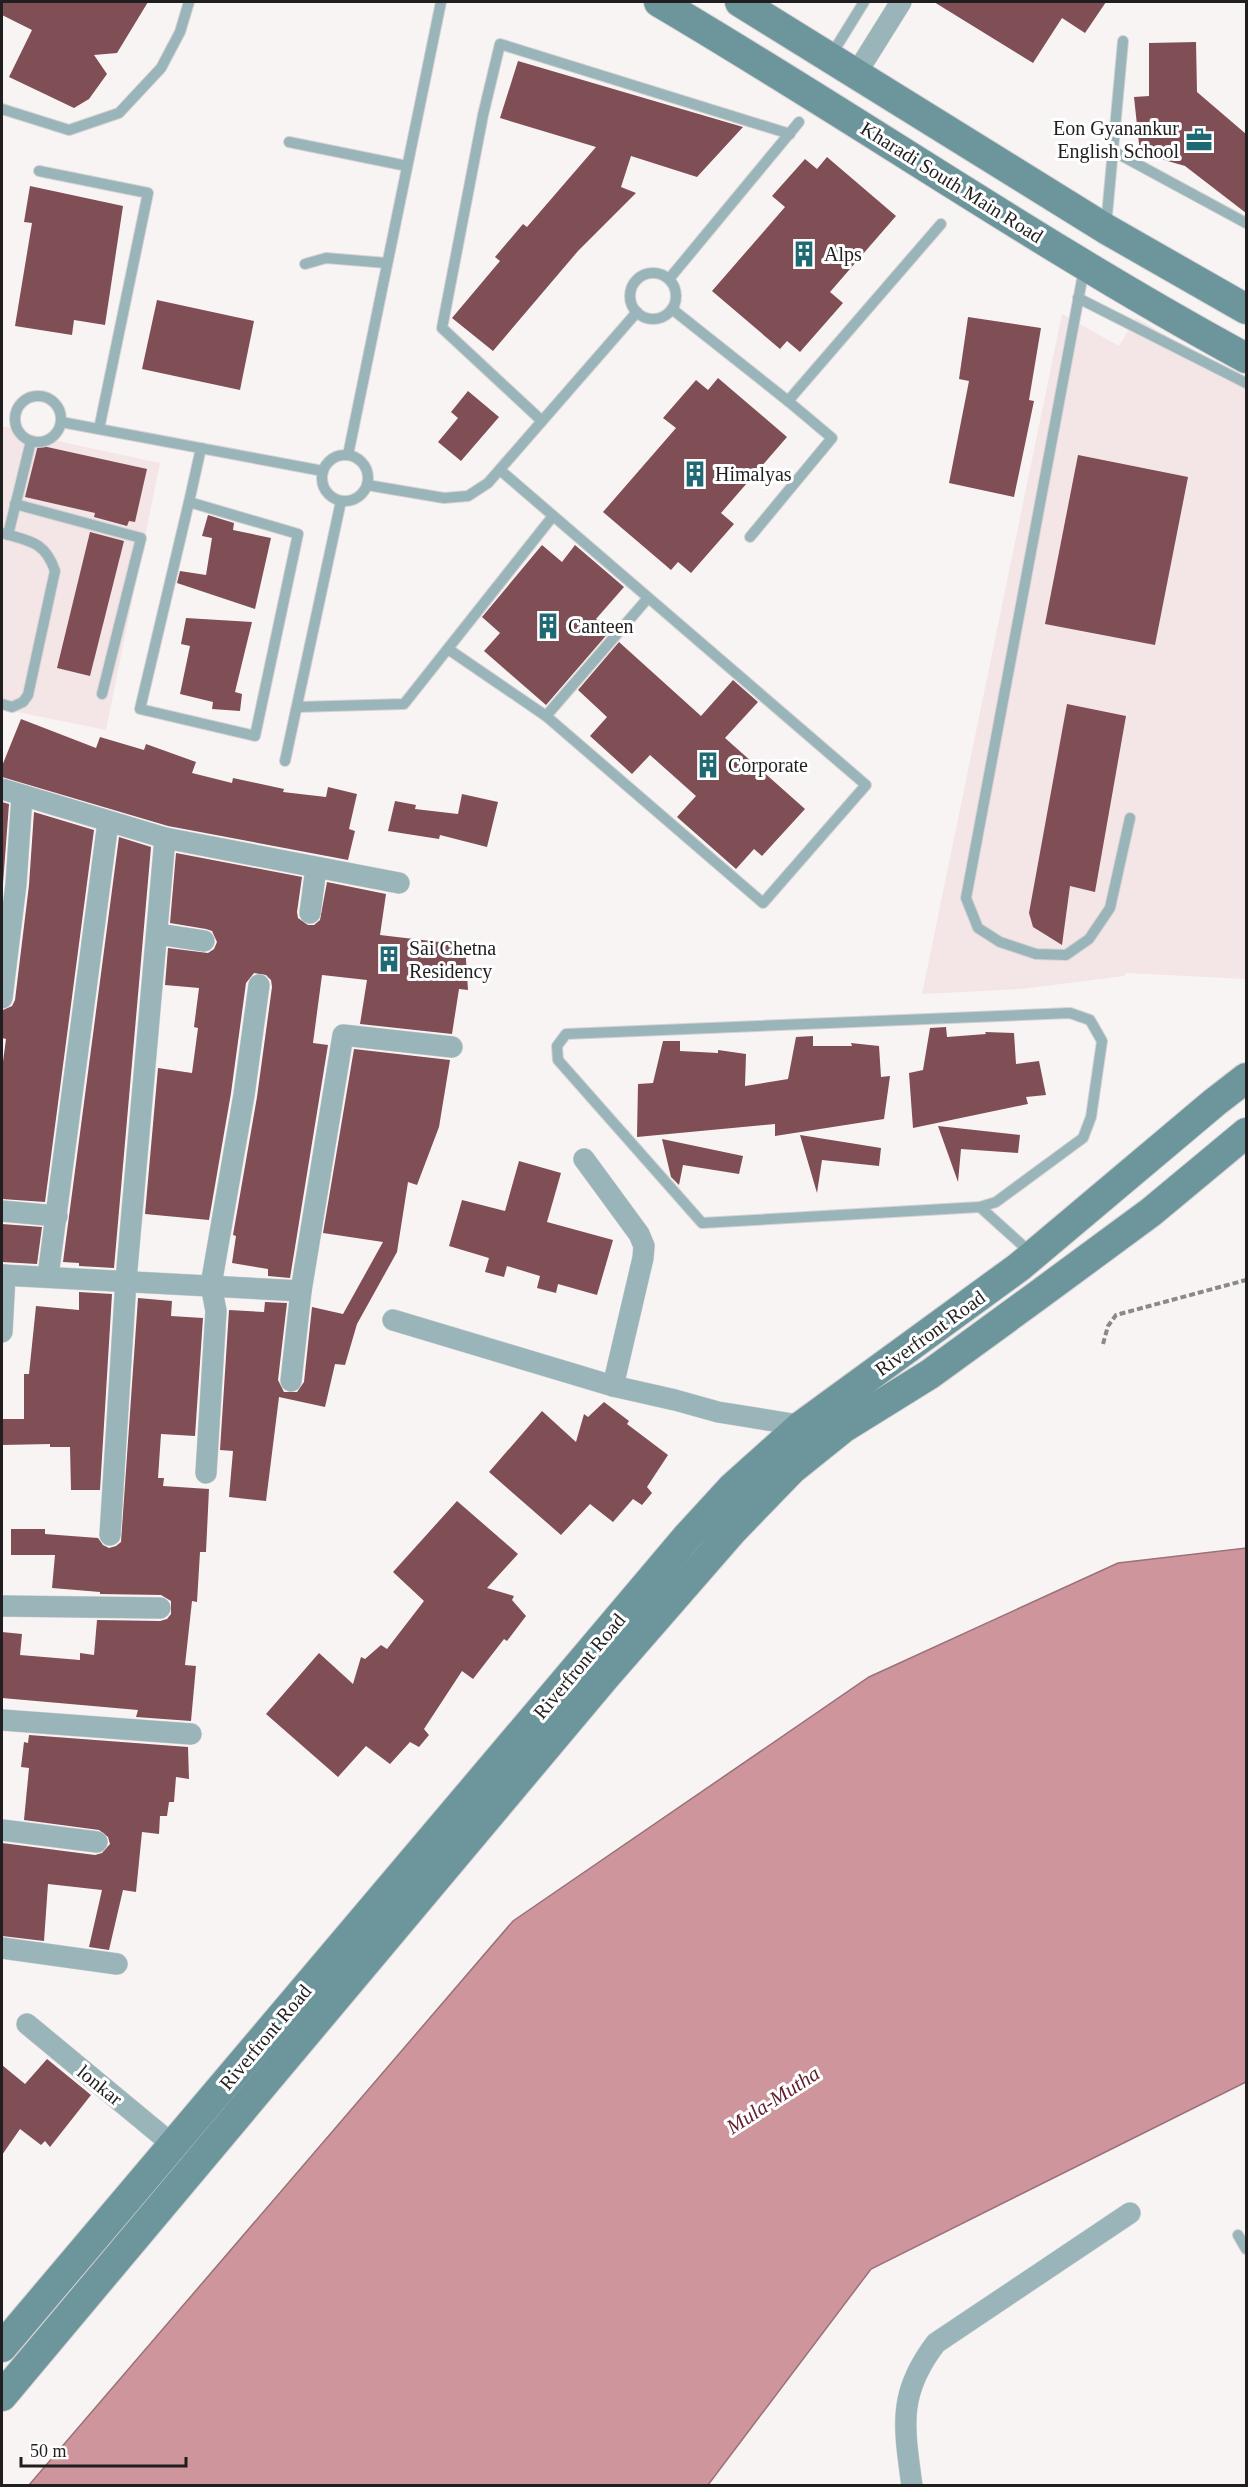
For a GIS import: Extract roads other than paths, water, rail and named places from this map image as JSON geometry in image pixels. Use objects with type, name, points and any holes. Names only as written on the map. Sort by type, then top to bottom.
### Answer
[{"type":"street","name":"Kharadi South Main Road","points":[[659,2],[769,67],[1172,318],[1246,358]]},
{"type":"street","points":[[856,74],[901,2]]},
{"type":"street","name":"Kharadi South Main Road","points":[[753,5],[830,58],[1106,229],[1246,309]]},
{"type":"street","points":[[2,789],[165,838],[399,883]]},
{"type":"street","points":[[2,998],[16,884],[22,796]]},
{"type":"street","points":[[48,1276],[108,822]]},
{"type":"street","points":[[110,1535],[126,1280],[165,838]]},
{"type":"street","points":[[310,913],[316,868]]},
{"type":"street","points":[[158,934],[204,941]]},
{"type":"street","points":[[206,1473],[216,1311],[211,1285],[244,1095],[260,985]]},
{"type":"street","points":[[291,1381],[301,1291],[343,1035],[452,1047]]},
{"type":"street","name":"Riverfront Road","points":[[2,2347],[687,1537],[732,1488],[801,1426],[1034,1255],[1246,1078]]},
{"type":"street","name":"Riverfront Road","points":[[2,2396],[604,1678],[733,1530],[792,1469],[843,1428],[930,1374],[1151,1212],[1246,1133]]},
{"type":"street","points":[[584,1159],[639,1234],[644,1246],[613,1386]]},
{"type":"street","points":[[2,1210],[57,1216]]},
{"type":"street","points":[[2,1332],[3,1275],[301,1291]]},
{"type":"street","points":[[393,1320],[613,1386],[718,1412],[801,1426],[843,1428]]},
{"type":"street","points":[[2,1606],[160,1608]]},
{"type":"street","points":[[2,1720],[191,1734]]},
{"type":"street","points":[[2,1830],[98,1842]]},
{"type":"street","points":[[2,1948],[117,1965]]},
{"type":"street","name":"lonkar","points":[[27,2025],[173,2145]]},
{"type":"street","points":[[912,2486],[904,2429],[908,2394],[919,2364],[936,2343],[1130,2214]]},
{"type":"lane","points":[[2,109],[69,130],[119,113],[162,68],[180,32],[189,2]]},
{"type":"lane","points":[[348,455],[441,2]]},
{"type":"lane","points":[[830,58],[864,2]]},
{"type":"lane","points":[[1106,229],[1123,41]]},
{"type":"lane","points":[[542,421],[442,328],[483,115],[500,44],[790,134]]},
{"type":"lane","points":[[669,279],[799,122]]},
{"type":"lane","points":[[289,142],[407,166]]},
{"type":"lane","points":[[1113,151],[1246,223]]},
{"type":"lane","points":[[39,171],[148,193],[99,429]]},
{"type":"lane","points":[[788,401],[941,224]]},
{"type":"lane","points":[[305,264],[326,258],[387,263]]},
{"type":"lane","points":[[1085,265],[966,898],[978,928],[1000,942],[1036,954],[1066,955],[1089,939],[1110,908],[1130,818]]},
{"type":"lane","points":[[655,273],[669,279],[676,293],[672,309],[667,314],[652,319],[637,312],[630,298],[634,283],[640,277],[655,273]]},
{"type":"lane","points":[[1078,298],[1246,383]]},
{"type":"lane","points":[[672,309],[832,438],[750,537]]},
{"type":"lane","points":[[367,485],[444,498],[468,496],[488,483],[500,470],[637,312]]},
{"type":"lane","points":[[37,396],[52,400],[60,414],[61,422],[58,429],[47,440],[31,441],[18,431],[15,416],[17,408],[29,398],[37,396]]},
{"type":"lane","points":[[61,422],[323,471]]},
{"type":"lane","points":[[2,704],[12,707],[23,702],[28,695],[55,571],[50,554],[38,544],[5,534],[31,441]]},
{"type":"lane","points":[[189,502],[298,534],[255,735],[140,709],[201,448]]},
{"type":"lane","points":[[348,455],[362,463],[366,470],[367,485],[357,498],[341,501],[327,494],[322,479],[323,471],[333,459],[348,455]]},
{"type":"lane","points":[[448,649],[546,716],[763,903],[866,785],[500,470]]},
{"type":"lane","points":[[285,761],[341,501]]},
{"type":"lane","points":[[15,504],[141,538],[102,694]]},
{"type":"lane","points":[[297,707],[404,704],[553,516]]},
{"type":"lane","points":[[546,716],[648,598]]},
{"type":"lane","points":[[980,1207],[996,1202],[1083,1138],[1091,1117],[1102,1041],[1090,1020],[1070,1013],[566,1034],[557,1046],[558,1060],[702,1223],[980,1207],[1034,1255]]},
{"type":"lane","points":[[1238,2235],[1246,2249]]},
{"type":"water","name":"Mula-Mutha","points":[[1246,1548],[1246,2082],[871,2269],[708,2485],[29,2485],[513,1921],[869,1677],[1118,1563]]},
{"type":"place","name":"Eon Gyanankur English School","points":[[1199,140]]},
{"type":"place","name":"Alps","points":[[804,254]]},
{"type":"place","name":"Himalyas","points":[[695,474]]},
{"type":"place","name":"Canteen","points":[[548,626]]},
{"type":"place","name":"Corporate","points":[[708,765]]},
{"type":"place","name":"Sai Chetna Residency","points":[[389,959]]}]
